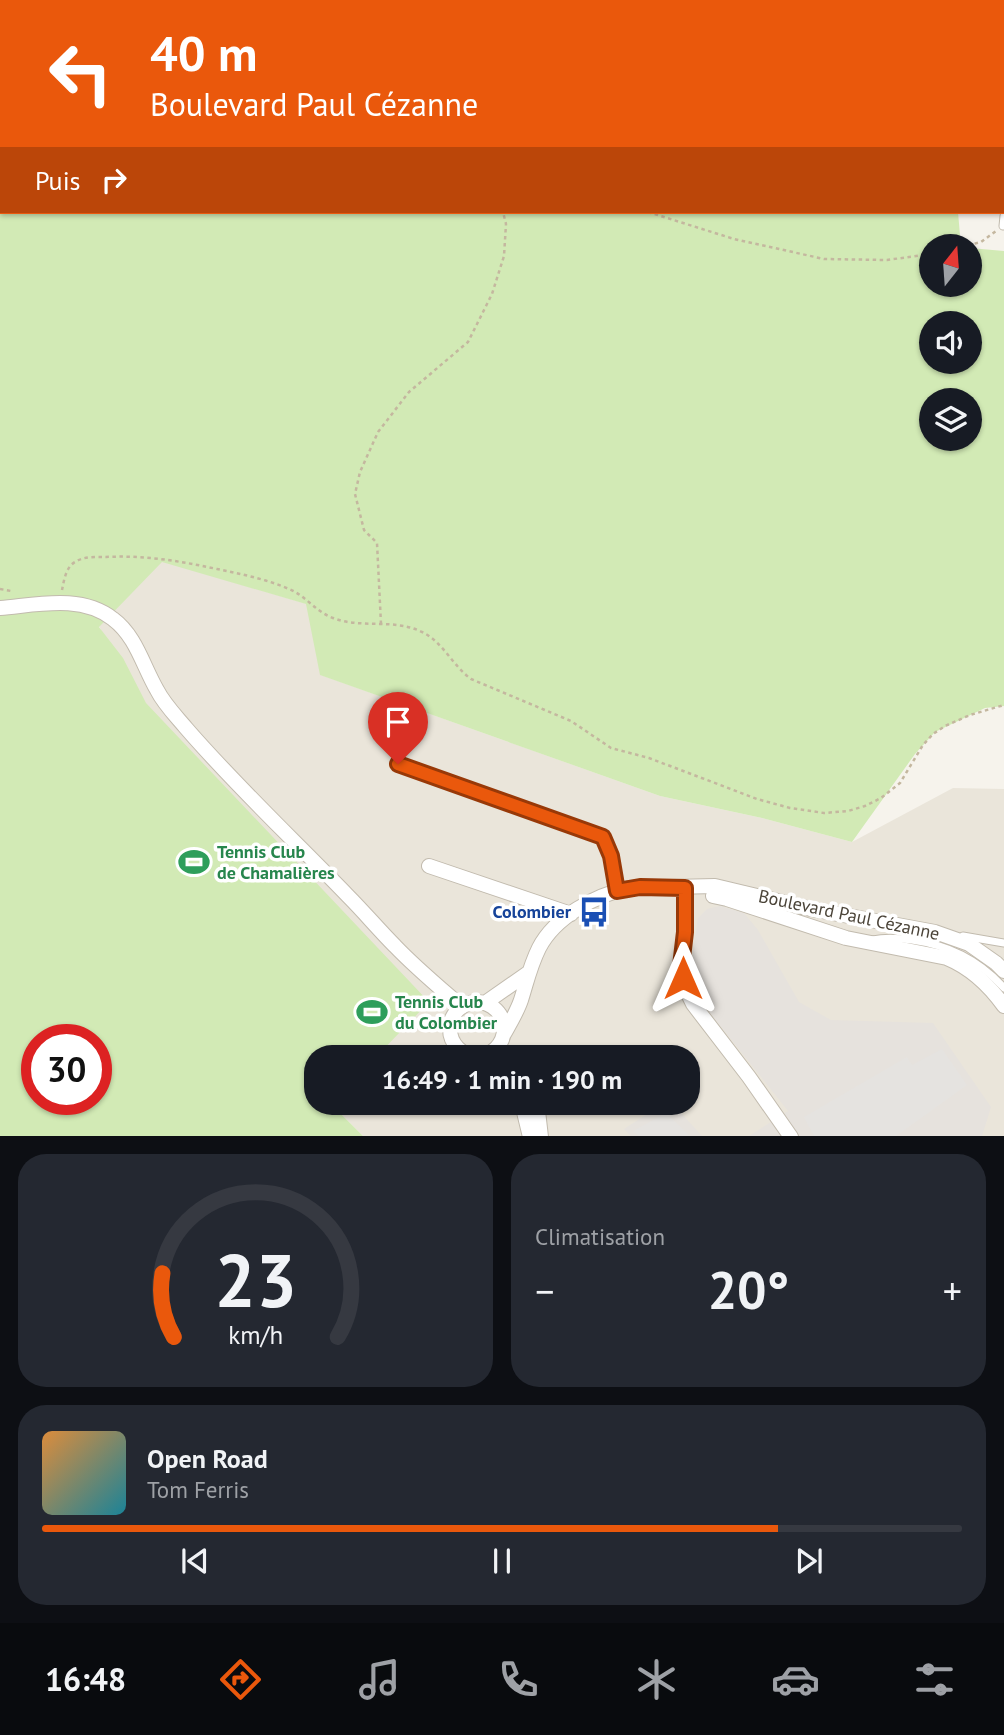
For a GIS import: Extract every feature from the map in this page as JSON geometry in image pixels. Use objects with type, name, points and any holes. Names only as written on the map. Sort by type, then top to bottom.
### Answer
[{"type":"street","points":[[0,608],[57,603],[83,604],[113,618],[133,643],[156,690],[192,736],[397,948],[461,1007]]},
{"type":"street","points":[[398,764],[603,837],[611,856],[617,891]]},
{"type":"street","points":[[429,866],[571,914]]},
{"type":"street","name":"Boulevard Paul Cézanne","points":[[503,1038],[541,944],[561,921],[601,897],[640,887],[715,887],[811,909],[935,932],[969,944],[996,962],[1004,971]]},
{"type":"street","points":[[685,888],[685,932],[681,966],[686,991],[791,1136]]},
{"type":"street","name":"Boulevard Paul Cézanne","points":[[685,888],[830,933],[958,962],[983,981],[1004,1006]]},
{"type":"street","name":"Boulevard Paul Cézanne","points":[[485,1003],[528,973]]},
{"type":"street","points":[[429,978],[452,1019]]},
{"type":"street","points":[[456,1045],[450,1028],[452,1019],[461,1007],[476,1002],[485,1003],[500,1015],[504,1025],[505,1045]]},
{"type":"street","points":[[499,1045],[503,1038]]},
{"type":"street","points":[[525,1115],[530,1136]]},
{"type":"street","points":[[538,1115],[541,1136]]},
{"type":"lane","points":[[1003,226],[1004,216]]},
{"type":"lane","points":[[935,932],[1004,943]]},
{"type":"lane","points":[[865,942],[892,937],[951,949],[972,960],[1004,988]]},
{"type":"path","points":[[381,624],[377,543],[364,530],[355,494],[360,472],[377,432],[409,392],[468,342],[492,294],[504,256],[506,224],[504,214]]},
{"type":"path","points":[[654,214],[734,239],[824,260],[887,260],[919,256]]},
{"type":"path","points":[[982,241],[1003,226]]},
{"type":"path","points":[[57,603],[71,565],[75,561],[92,558],[148,557],[250,576],[293,590],[321,612],[335,619],[402,626],[422,632],[471,679],[571,721],[606,746],[649,758],[757,799],[824,813],[857,809],[881,798],[900,783],[933,734],[970,715],[1004,705]]},
{"type":"shaded area","points":[[162,561],[307,604],[321,675],[660,796],[762,818],[852,842],[953,788],[1004,789],[1004,1136],[363,1136],[342,1115],[700,1115],[700,1045],[311,1045],[99,626]]},
{"type":"shaded area","points":[[720,906],[744,913],[758,930],[799,1002],[831,1020],[933,1023],[991,1107],[982,1136],[749,1136],[788,1111],[710,1013],[693,978],[692,961],[698,918],[707,909]]},
{"type":"shaded area","points":[[942,1049],[967,1085],[896,1136],[814,1136],[804,1117],[907,1057],[912,1065]]},
{"type":"shaded area","points":[[646,1115],[683,1115],[702,1136],[631,1136],[624,1129]]},
{"type":"shaded area","points":[[662,1115],[668,1115],[690,1136],[639,1136],[633,1131]]},
{"type":"green space","points":[[0,214],[958,214],[960,234],[919,234],[919,298],[982,298],[982,249],[1004,251],[1004,706],[985,708],[935,732],[915,754],[852,842],[762,818],[660,796],[320,675],[306,604],[162,562],[99,627],[123,658],[146,703],[429,1002],[388,1045],[304,1045],[304,1115],[342,1115],[363,1136],[0,1136]]},
{"type":"place","name":"Tennis Club de Chamalières","points":[[194,862]]},
{"type":"place","name":"Colombier","points":[[594,912]]},
{"type":"place","name":"Tennis Club du Colombier","points":[[372,1012]]},
{"type":"route","points":[[398,764],[603,837],[611,856],[617,891],[640,887],[685,888],[685,932],[681,966],[683,978]]}]
